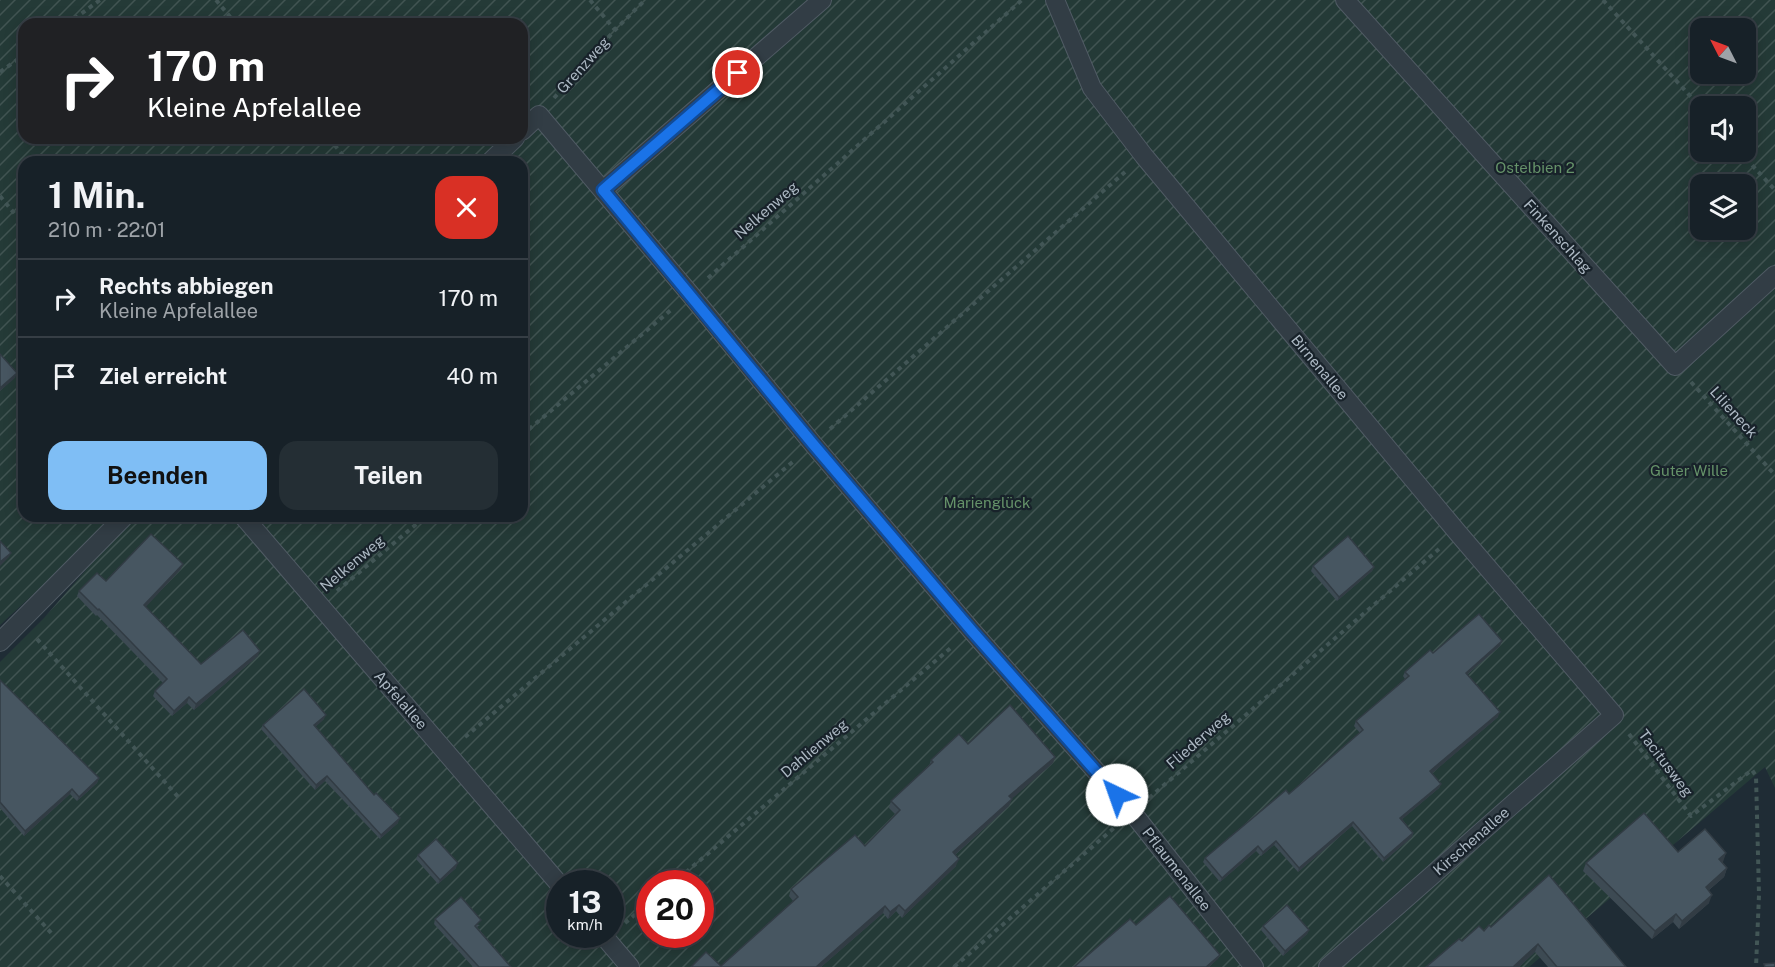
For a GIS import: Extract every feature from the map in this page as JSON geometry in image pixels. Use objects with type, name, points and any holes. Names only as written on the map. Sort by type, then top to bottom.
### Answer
[{"type":"lane","points":[[603,190],[822,0]]},
{"type":"lane","name":"Birnenallee","points":[[1055,0],[1092,88],[1151,165],[1458,533],[1614,715]]},
{"type":"lane","name":"Finkenschlag","points":[[1345,0],[1675,366]]},
{"type":"lane","points":[[528,125],[539,115]]},
{"type":"lane","name":"Pflaumenallee","points":[[539,115],[972,631],[1132,812],[1254,967]]},
{"type":"lane","points":[[496,156],[509,144]]},
{"type":"lane","points":[[1675,366],[1775,275]]},
{"type":"lane","points":[[0,642],[119,522]]},
{"type":"lane","name":"Apfelallee","points":[[248,522],[547,870]]},
{"type":"lane","name":"Kirschenallee","points":[[1328,967],[1614,715]]},
{"type":"lane","points":[[614,948],[630,967]]},
{"type":"path","points":[[75,18],[100,0]]},
{"type":"path","points":[[216,0],[231,18]]},
{"type":"path","points":[[590,0],[615,30]]},
{"type":"path","name":"Grenzweg","points":[[539,115],[645,0]]},
{"type":"path","name":"Nelkenweg","points":[[528,430],[690,294],[1022,0]]},
{"type":"path","points":[[1603,0],[1690,96]]},
{"type":"path","points":[[0,72],[18,59]]},
{"type":"path","points":[[333,144],[343,156]]},
{"type":"path","points":[[1749,162],[1775,190]]},
{"type":"path","points":[[0,196],[18,218]]},
{"type":"path","name":"Lilieneck","points":[[1675,366],[1775,475]]},
{"type":"path","name":"Nelkenweg","points":[[320,605],[419,522]]},
{"type":"path","name":"Fliederweg","points":[[954,967],[1458,533]]},
{"type":"path","points":[[21,621],[180,799]]},
{"type":"path","name":"Dahlienweg","points":[[689,870],[972,631]]},
{"type":"path","name":"Tacitusweg","points":[[1614,715],[1691,816],[1752,770],[1756,776],[1758,894],[1756,967]]},
{"type":"path","points":[[0,876],[53,935]]},
{"type":"path","points":[[624,922],[636,913]]},
{"type":"green space","name":"Marienglück","points":[[0,0],[1775,0],[1775,788],[1765,767],[1529,967],[0,967],[0,662],[44,618],[128,522],[528,522],[528,156],[18,156],[18,522],[112,522],[0,625]]},
{"type":"building","points":[[0,354],[17,373],[0,388]]},
{"type":"building","points":[[151,534],[183,564],[144,605],[201,664],[243,630],[260,651],[196,704],[189,697],[174,711],[155,691],[167,679],[79,591],[97,573],[106,581]]},
{"type":"building","points":[[1348,536],[1374,567],[1339,597],[1313,566]]},
{"type":"building","points":[[0,541],[11,553],[0,562]]},
{"type":"building","points":[[1479,614],[1502,641],[1466,673],[1500,712],[1430,771],[1441,784],[1400,818],[1413,833],[1384,858],[1353,822],[1299,868],[1276,841],[1263,852],[1258,846],[1222,878],[1205,858],[1286,790],[1289,794],[1363,730],[1356,721],[1409,676],[1405,672],[1430,650],[1433,653]]},
{"type":"building","points":[[0,680],[99,778],[79,797],[72,789],[25,831],[0,802]]},
{"type":"building","points":[[304,689],[326,715],[314,725],[374,795],[376,793],[400,818],[381,835],[327,776],[316,785],[263,725]]},
{"type":"building","points":[[1010,705],[1055,757],[1009,796],[1012,799],[953,852],[959,859],[905,911],[899,905],[890,912],[885,906],[816,967],[691,967],[706,952],[721,966],[798,897],[791,889],[855,835],[865,846],[900,810],[891,801],[959,734],[968,744]]},
{"type":"building","points":[[1644,813],[1678,852],[1705,829],[1726,853],[1719,859],[1727,868],[1706,887],[1712,895],[1682,921],[1676,914],[1655,931],[1586,863]]},
{"type":"building","points":[[436,839],[458,863],[440,880],[418,855]]},
{"type":"building","points":[[1549,875],[1626,967],[1557,967],[1538,944],[1513,967],[1426,967],[1459,939],[1462,941],[1479,926],[1484,931],[1489,925],[1491,927]]},
{"type":"building","points":[[1170,896],[1220,955],[1206,967],[1074,967],[1130,919],[1136,925]]},
{"type":"building","points":[[461,897],[481,920],[475,926],[511,967],[479,967],[435,919]]},
{"type":"building","points":[[1287,905],[1309,930],[1285,951],[1263,926]]},
{"type":"building","points":[[1775,963],[1775,967],[1765,967],[1764,964]]},
{"type":"route","points":[[738,73],[603,190],[813,444],[972,631],[1117,795]]},
{"type":"park label","name":"Ostelbien 2","points":[[1535,167]]},
{"type":"park label","name":"Guter Wille","points":[[1689,470]]}]
